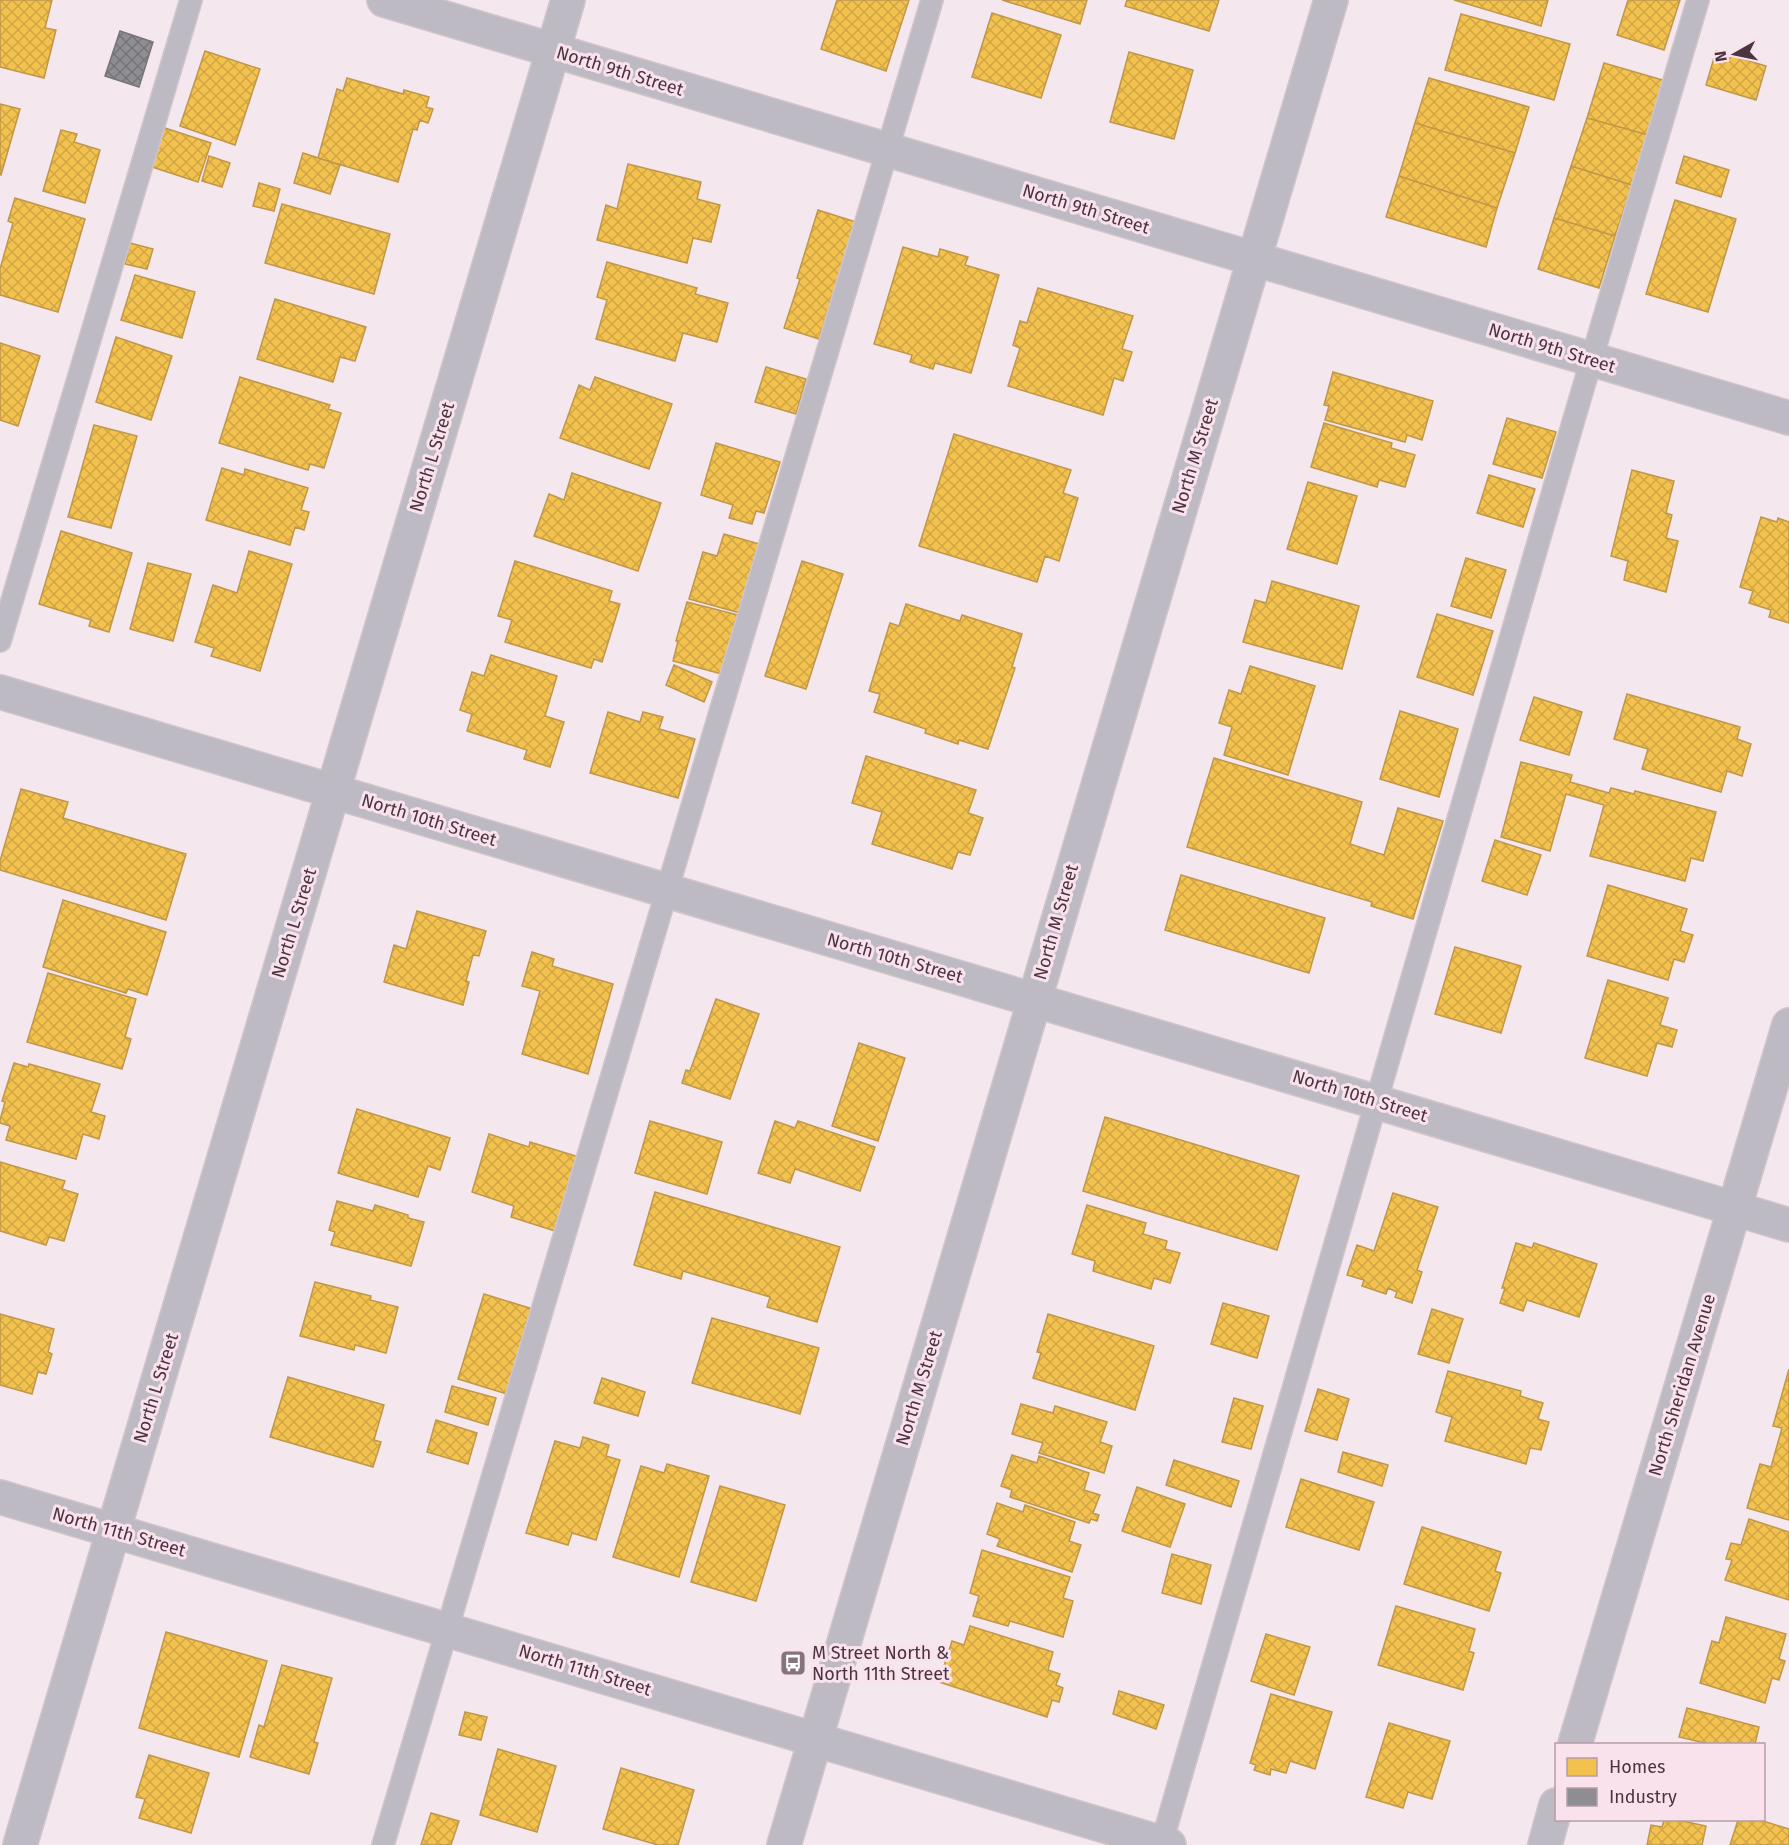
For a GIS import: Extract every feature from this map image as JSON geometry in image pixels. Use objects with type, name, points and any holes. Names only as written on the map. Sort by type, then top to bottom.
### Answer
[{"type":"street","name":"North 9th Street","points":[[384,0],[1789,418]]},
{"type":"street","name":"North L Street","points":[[20,1845],[568,0]]},
{"type":"street","name":"North M Street","points":[[784,1845],[1331,0]]},
{"type":"street","name":"North 10th Street","points":[[0,692],[1789,1225]]},
{"type":"street","name":"North Sheridan Avenue","points":[[1575,1743],[1789,1025]]},
{"type":"street","name":"North 11th Street","points":[[0,1497],[1164,1844]]},
{"type":"street","points":[[1545,1845],[1555,1812]]},
{"type":"lane","points":[[0,641],[191,0]]},
{"type":"lane","points":[[383,1845],[932,0]]},
{"type":"lane","points":[[1164,1844],[1376,1101],[1591,359],[1698,0]]},
{"type":"building: Homes","points":[[0,0],[52,0],[45,28],[56,30],[44,78],[0,67]]},
{"type":"building: Homes","points":[[837,0],[909,0],[886,71],[821,49]]},
{"type":"building: Homes","points":[[1002,0],[1087,0],[1080,24]]},
{"type":"building: Homes","points":[[1127,0],[1219,0],[1209,31],[1125,6]]},
{"type":"building: Homes","points":[[1454,0],[1548,0],[1541,26]]},
{"type":"building: Homes","points":[[1628,0],[1680,0],[1664,50],[1617,35]]},
{"type":"building: Homes","points":[[992,13],[1061,35],[1041,98],[972,77]]},
{"type":"building: Homes","points":[[1461,14],[1570,44],[1554,100],[1445,70]]},
{"type":"building: Homes","points":[[205,51],[260,69],[235,145],[180,126]]},
{"type":"building: Homes","points":[[1716,51],[1766,66],[1756,100],[1706,85]]},
{"type":"building: Homes","points":[[1129,52],[1193,70],[1174,139],[1110,122]]},
{"type":"building: Homes","points":[[1604,63],[1666,81],[1648,135],[1587,118]]},
{"type":"building: Homes","points":[[347,78],[403,94],[404,90],[429,97],[426,107],[433,109],[428,123],[420,120],[417,130],[413,129],[398,182],[318,158],[337,89],[343,91]]},
{"type":"building: Homes","points":[[1429,78],[1529,107],[1515,153],[1415,123]]},
{"type":"building: Homes","points":[[0,104],[20,109],[1,175],[0,174]]},
{"type":"building: Homes","points":[[1587,118],[1648,135],[1632,185],[1571,166]]},
{"type":"building: Homes","points":[[1415,123],[1515,153],[1497,208],[1399,176]]},
{"type":"building: Homes","points":[[162,127],[211,143],[198,182],[149,166]]},
{"type":"building: Homes","points":[[61,130],[77,134],[74,142],[100,150],[85,203],[43,191]]},
{"type":"building: Homes","points":[[303,153],[340,165],[330,194],[294,183]]},
{"type":"building: Homes","points":[[209,156],[230,163],[222,187],[202,181]]},
{"type":"building: Homes","points":[[1684,156],[1729,170],[1721,197],[1676,183]]},
{"type":"building: Homes","points":[[628,164],[701,182],[697,199],[720,205],[711,242],[693,238],[687,263],[597,240],[606,205],[617,209]]},
{"type":"building: Homes","points":[[1571,166],[1632,185],[1615,236],[1554,218]]},
{"type":"building: Homes","points":[[1399,176],[1497,208],[1486,247],[1386,217]]},
{"type":"building: Homes","points":[[259,183],[280,189],[274,211],[253,206]]},
{"type":"building: Homes","points":[[15,198],[85,219],[58,312],[0,295],[0,269],[13,223],[8,221]]},
{"type":"building: Homes","points":[[1675,200],[1736,219],[1708,312],[1646,294]]},
{"type":"building: Homes","points":[[282,204],[390,234],[374,294],[265,263]]},
{"type":"building: Homes","points":[[818,210],[856,222],[819,339],[784,328],[800,279],[797,278]]},
{"type":"building: Homes","points":[[1554,218],[1615,236],[1599,288],[1538,269]]},
{"type":"building: Homes","points":[[130,243],[153,249],[147,269],[125,264]]},
{"type":"building: Homes","points":[[903,247],[938,257],[940,249],[968,257],[965,265],[999,275],[971,373],[935,363],[933,369],[910,362],[912,355],[874,344]]},
{"type":"building: Homes","points":[[607,262],[697,288],[695,294],[728,303],[717,342],[683,333],[675,361],[596,339],[607,300],[597,297]]},
{"type":"building: Homes","points":[[135,275],[195,292],[182,338],[121,320]]},
{"type":"building: Homes","points":[[1038,288],[1133,316],[1122,349],[1132,352],[1123,381],[1114,378],[1103,415],[1008,386],[1020,348],[1013,345],[1020,321],[1027,323]]},
{"type":"building: Homes","points":[[275,299],[366,327],[355,361],[340,357],[333,382],[257,359]]},
{"type":"building: Homes","points":[[116,337],[172,356],[151,420],[96,402]]},
{"type":"building: Homes","points":[[0,343],[40,356],[18,426],[0,420]]},
{"type":"building: Homes","points":[[766,367],[806,379],[796,414],[755,402]]},
{"type":"building: Homes","points":[[1333,372],[1433,401],[1422,440],[1407,435],[1405,442],[1325,420],[1329,406],[1324,405]]},
{"type":"building: Homes","points":[[240,377],[330,405],[328,409],[341,413],[324,468],[310,464],[308,470],[219,443]]},
{"type":"building: Homes","points":[[595,377],[672,404],[649,469],[560,438],[579,385],[590,390]]},
{"type":"building: Homes","points":[[1507,418],[1556,432],[1542,478],[1493,464]]},
{"type":"building: Homes","points":[[1324,423],[1392,443],[1391,448],[1415,455],[1405,487],[1379,480],[1377,487],[1311,467]]},
{"type":"building: Homes","points":[[94,425],[137,436],[111,528],[68,517]]},
{"type":"building: Homes","points":[[954,434],[1071,470],[1063,493],[1078,498],[1059,561],[1045,556],[1037,582],[919,546]]},
{"type":"building: Homes","points":[[716,443],[780,462],[764,513],[756,511],[752,524],[729,518],[733,505],[701,495]]},
{"type":"building: Homes","points":[[222,468],[244,475],[245,469],[308,488],[301,510],[309,512],[304,530],[295,527],[290,545],[206,520]]},
{"type":"building: Homes","points":[[1632,470],[1674,481],[1666,513],[1672,515],[1666,538],[1678,541],[1666,592],[1624,580],[1628,561],[1611,556]]},
{"type":"building: Homes","points":[[572,473],[661,503],[638,571],[534,536],[549,494],[564,500]]},
{"type":"building: Homes","points":[[1489,475],[1535,489],[1523,527],[1477,513]]},
{"type":"building: Homes","points":[[1308,482],[1357,496],[1337,564],[1287,549]]},
{"type":"building: Homes","points":[[1761,517],[1777,522],[1778,518],[1789,522],[1789,623],[1769,617],[1771,610],[1749,603],[1753,591],[1740,587]]},
{"type":"building: Homes","points":[[61,531],[132,553],[109,632],[89,626],[91,620],[39,604]]},
{"type":"building: Homes","points":[[724,534],[763,545],[744,614],[689,599],[703,552],[717,556]]},
{"type":"building: Homes","points":[[249,551],[292,564],[260,671],[211,656],[214,648],[195,642],[213,585],[237,593]]},
{"type":"building: Homes","points":[[1466,558],[1506,570],[1491,618],[1451,606]]},
{"type":"building: Homes","points":[[515,561],[612,591],[609,601],[620,604],[602,662],[594,659],[591,668],[505,642],[512,620],[498,616]]},
{"type":"building: Homes","points":[[802,561],[843,574],[806,689],[765,676]]},
{"type":"building: Homes","points":[[148,563],[191,574],[173,641],[130,629]]},
{"type":"building: Homes","points":[[1272,581],[1359,606],[1342,669],[1243,642],[1255,600],[1266,603]]},
{"type":"building: Homes","points":[[687,602],[738,615],[722,674],[673,661]]},
{"type":"building: Homes","points":[[906,604],[960,621],[962,615],[1022,634],[1012,667],[1015,668],[988,749],[959,740],[958,744],[925,733],[926,729],[874,712],[880,694],[869,691],[890,623],[899,626]]},
{"type":"building: Homes","points":[[1437,614],[1493,631],[1473,695],[1417,677]]},
{"type":"building: Homes","points":[[491,655],[557,676],[545,716],[564,722],[550,767],[524,759],[527,750],[467,731],[472,714],[460,710],[472,672],[484,676]]},
{"type":"building: Homes","points":[[674,665],[712,682],[704,702],[666,685]]},
{"type":"building: Homes","points":[[1250,666],[1315,686],[1288,775],[1224,755],[1232,727],[1219,723],[1229,690],[1241,694]]},
{"type":"building: Homes","points":[[1627,694],[1740,727],[1737,739],[1751,744],[1742,776],[1727,771],[1721,792],[1642,769],[1648,749],[1614,739]]},
{"type":"building: Homes","points":[[1534,697],[1582,712],[1569,755],[1520,740]]},
{"type":"building: Homes","points":[[1400,711],[1458,729],[1439,797],[1380,779]]},
{"type":"building: Homes","points":[[608,712],[640,722],[643,712],[663,717],[659,729],[695,739],[678,798],[590,773]]},
{"type":"building: Homes","points":[[866,756],[976,790],[968,813],[983,818],[970,855],[958,852],[952,869],[872,844],[882,812],[852,803]]},
{"type":"building: Homes","points":[[1214,758],[1362,802],[1350,844],[1384,855],[1398,808],[1443,821],[1413,919],[1371,906],[1372,902],[1187,847]]},
{"type":"building: Homes","points":[[1521,762],[1572,775],[1570,782],[1609,793],[1611,788],[1634,794],[1635,791],[1716,812],[1703,861],[1691,858],[1685,881],[1590,856],[1604,805],[1566,794],[1550,851],[1501,837]]},
{"type":"building: Homes","points":[[21,789],[68,802],[63,818],[186,854],[166,920],[0,870],[0,861]]},
{"type":"building: Homes","points":[[1495,840],[1541,855],[1527,895],[1482,881]]},
{"type":"building: Homes","points":[[1181,875],[1325,918],[1309,973],[1165,930]]},
{"type":"building: Homes","points":[[1608,885],[1687,909],[1680,931],[1693,935],[1684,962],[1674,959],[1668,980],[1587,956]]},
{"type":"building: Homes","points":[[63,900],[166,932],[147,995],[128,989],[126,993],[43,967]]},
{"type":"building: Homes","points":[[417,911],[486,931],[479,956],[473,955],[463,1005],[384,982],[394,945],[406,949]]},
{"type":"building: Homes","points":[[1455,947],[1521,966],[1501,1033],[1435,1014]]},
{"type":"building: Homes","points":[[532,952],[554,959],[552,966],[613,984],[588,1074],[522,1054],[540,991],[522,986]]},
{"type":"building: Homes","points":[[48,973],[136,999],[125,1037],[131,1039],[122,1069],[27,1042]]},
{"type":"building: Homes","points":[[1608,980],[1668,998],[1660,1025],[1677,1030],[1672,1047],[1657,1043],[1647,1076],[1585,1058]]},
{"type":"building: Homes","points":[[716,999],[759,1014],[730,1099],[682,1083],[686,1070],[690,1071]]},
{"type":"building: Homes","points":[[859,1043],[905,1058],[878,1141],[832,1126]]},
{"type":"building: Homes","points":[[14,1063],[28,1067],[29,1064],[100,1084],[91,1112],[105,1116],[99,1139],[83,1134],[76,1159],[6,1140],[10,1126],[0,1123],[0,1120],[5,1102],[2,1101]]},
{"type":"building: Homes","points":[[357,1109],[450,1138],[440,1170],[428,1166],[418,1197],[338,1173]]},
{"type":"building: Homes","points":[[1105,1117],[1299,1176],[1277,1250],[1083,1191]]},
{"type":"building: Homes","points":[[650,1121],[722,1142],[707,1194],[635,1173]]},
{"type":"building: Homes","points":[[775,1121],[795,1128],[798,1121],[875,1147],[860,1191],[795,1169],[790,1183],[758,1173]]},
{"type":"building: Homes","points":[[489,1134],[529,1147],[530,1142],[579,1157],[555,1231],[511,1217],[514,1206],[472,1192]]},
{"type":"building: Homes","points":[[0,1162],[65,1181],[62,1189],[78,1194],[64,1241],[49,1237],[46,1245],[0,1231]]},
{"type":"building: Homes","points":[[655,1192],[840,1247],[817,1322],[767,1307],[770,1297],[683,1271],[681,1279],[634,1265]]},
{"type":"building: Homes","points":[[1393,1193],[1438,1207],[1417,1270],[1422,1272],[1412,1303],[1395,1297],[1397,1292],[1388,1288],[1386,1294],[1362,1286],[1364,1280],[1347,1275],[1357,1245],[1374,1251]]},
{"type":"building: Homes","points":[[337,1201],[373,1211],[375,1205],[424,1222],[411,1266],[331,1245],[335,1232],[329,1230]]},
{"type":"building: Homes","points":[[1087,1205],[1146,1223],[1143,1234],[1167,1241],[1165,1249],[1180,1253],[1170,1283],[1154,1278],[1151,1289],[1093,1271],[1095,1261],[1072,1254]]},
{"type":"building: Homes","points":[[1516,1243],[1532,1248],[1534,1243],[1597,1264],[1579,1317],[1527,1300],[1523,1311],[1500,1303],[1505,1288],[1502,1288]]},
{"type":"building: Homes","points":[[315,1282],[371,1296],[370,1300],[398,1307],[386,1353],[355,1345],[354,1350],[300,1336]]},
{"type":"building: Homes","points":[[484,1294],[536,1310],[510,1395],[458,1379]]},
{"type":"building: Homes","points":[[1223,1303],[1269,1316],[1257,1358],[1211,1344]]},
{"type":"building: Homes","points":[[1432,1309],[1463,1319],[1449,1363],[1418,1354]]},
{"type":"building: Homes","points":[[0,1314],[54,1329],[48,1352],[52,1354],[46,1374],[38,1372],[32,1394],[0,1385]]},
{"type":"building: Homes","points":[[1048,1314],[1154,1346],[1135,1410],[1033,1378],[1041,1353],[1037,1352]]},
{"type":"building: Homes","points":[[712,1318],[819,1348],[800,1414],[692,1383]]},
{"type":"building: Homes","points":[[1789,1369],[1789,1520],[1747,1508],[1760,1464],[1771,1467],[1782,1428],[1773,1426]]},
{"type":"building: Homes","points":[[1448,1371],[1521,1391],[1520,1396],[1543,1403],[1538,1419],[1549,1422],[1541,1450],[1530,1448],[1526,1464],[1445,1441],[1452,1417],[1436,1412]]},
{"type":"building: Homes","points":[[288,1377],[384,1405],[374,1440],[381,1442],[373,1467],[270,1437]]},
{"type":"building: Homes","points":[[602,1378],[645,1392],[638,1416],[594,1403]]},
{"type":"building: Homes","points":[[452,1386],[496,1398],[488,1425],[445,1412]]},
{"type":"building: Homes","points":[[1318,1389],[1349,1399],[1337,1440],[1305,1431]]},
{"type":"building: Homes","points":[[1234,1398],[1263,1406],[1251,1449],[1222,1442]]},
{"type":"building: Homes","points":[[1021,1404],[1053,1413],[1055,1406],[1107,1422],[1100,1442],[1112,1446],[1104,1473],[1039,1453],[1043,1443],[1012,1434]]},
{"type":"building: Homes","points":[[436,1420],[477,1433],[468,1464],[427,1452]]},
{"type":"building: Homes","points":[[583,1437],[609,1445],[606,1456],[620,1460],[596,1540],[572,1533],[568,1545],[526,1533],[555,1441],[580,1448]]},
{"type":"building: Homes","points":[[1343,1452],[1388,1465],[1382,1486],[1338,1472]]},
{"type":"building: Homes","points":[[1012,1455],[1037,1463],[1039,1456],[1089,1473],[1084,1490],[1100,1495],[1093,1513],[1099,1515],[1097,1521],[1091,1519],[1089,1523],[1010,1497],[1012,1490],[1001,1486]]},
{"type":"building: Homes","points":[[1174,1460],[1239,1481],[1231,1507],[1166,1485]]},
{"type":"building: Homes","points":[[667,1464],[709,1476],[679,1577],[613,1557],[641,1466],[664,1473]]},
{"type":"building: Homes","points":[[1301,1479],[1374,1502],[1359,1550],[1286,1527]]},
{"type":"building: Homes","points":[[720,1486],[785,1505],[756,1601],[691,1582]]},
{"type":"building: Homes","points":[[1137,1487],[1185,1504],[1170,1547],[1122,1531]]},
{"type":"building: Homes","points":[[997,1503],[1023,1512],[1025,1505],[1075,1522],[1069,1541],[1081,1545],[1072,1572],[997,1546],[1000,1539],[987,1534]]},
{"type":"building: Homes","points":[[1749,1519],[1789,1532],[1789,1600],[1725,1580],[1732,1560],[1726,1559],[1731,1543],[1741,1545]]},
{"type":"building: Homes","points":[[1422,1527],[1501,1552],[1495,1571],[1501,1573],[1489,1611],[1404,1584]]},
{"type":"building: Homes","points":[[982,1550],[1070,1577],[1063,1598],[1073,1601],[1063,1637],[1010,1621],[1008,1626],[973,1616],[979,1596],[970,1593]]},
{"type":"building: Homes","points":[[1172,1554],[1211,1565],[1201,1604],[1162,1593]]},
{"type":"building: Homes","points":[[1396,1606],[1475,1629],[1469,1651],[1474,1653],[1463,1690],[1378,1665]]},
{"type":"building: Homes","points":[[1726,1617],[1786,1634],[1779,1659],[1785,1661],[1779,1680],[1772,1678],[1765,1703],[1700,1683],[1712,1641],[1719,1643]]},
{"type":"building: Homes","points":[[970,1626],[1053,1652],[1048,1670],[1060,1674],[1056,1685],[1063,1688],[1059,1702],[1052,1700],[1047,1717],[939,1682],[952,1641],[964,1645]]},
{"type":"building: Homes","points":[[166,1632],[267,1661],[239,1757],[139,1728]]},
{"type":"building: Homes","points":[[1266,1634],[1310,1647],[1294,1695],[1251,1681]]},
{"type":"building: Homes","points":[[282,1665],[332,1678],[314,1742],[318,1743],[309,1774],[250,1757],[259,1725],[264,1727]]},
{"type":"building: Homes","points":[[1119,1691],[1164,1705],[1156,1729],[1113,1714]]},
{"type":"building: Homes","points":[[1271,1694],[1332,1712],[1315,1769],[1290,1761],[1286,1773],[1271,1769],[1270,1775],[1254,1770],[1256,1765],[1250,1763]]},
{"type":"building: Homes","points":[[1687,1708],[1759,1727],[1755,1743],[1705,1743],[1679,1737]]},
{"type":"building: Homes","points":[[465,1712],[487,1717],[481,1740],[459,1735]]},
{"type":"building: Homes","points":[[1389,1723],[1450,1741],[1432,1799],[1408,1792],[1403,1808],[1366,1797]]},
{"type":"building: Homes","points":[[498,1749],[556,1766],[537,1832],[480,1815]]},
{"type":"building: Homes","points":[[149,1755],[209,1773],[191,1833],[139,1818],[145,1799],[136,1797]]},
{"type":"building: Homes","points":[[621,1768],[694,1790],[678,1845],[658,1845],[603,1829]]},
{"type":"building: Homes","points":[[431,1813],[459,1821],[451,1845],[421,1845]]},
{"type":"building: Homes","points":[[1664,1821],[1683,1821],[1706,1826],[1702,1845],[1647,1845],[1651,1825],[1662,1827]]},
{"type":"building: Homes","points":[[1738,1821],[1763,1821],[1789,1829],[1789,1845],[1730,1845]]},
{"type":"building: Industry","points":[[120,31],[153,42],[139,87],[105,76]]},
{"type":"place","name":"M Street North & North 11th Street","points":[[793,1663]]}]
